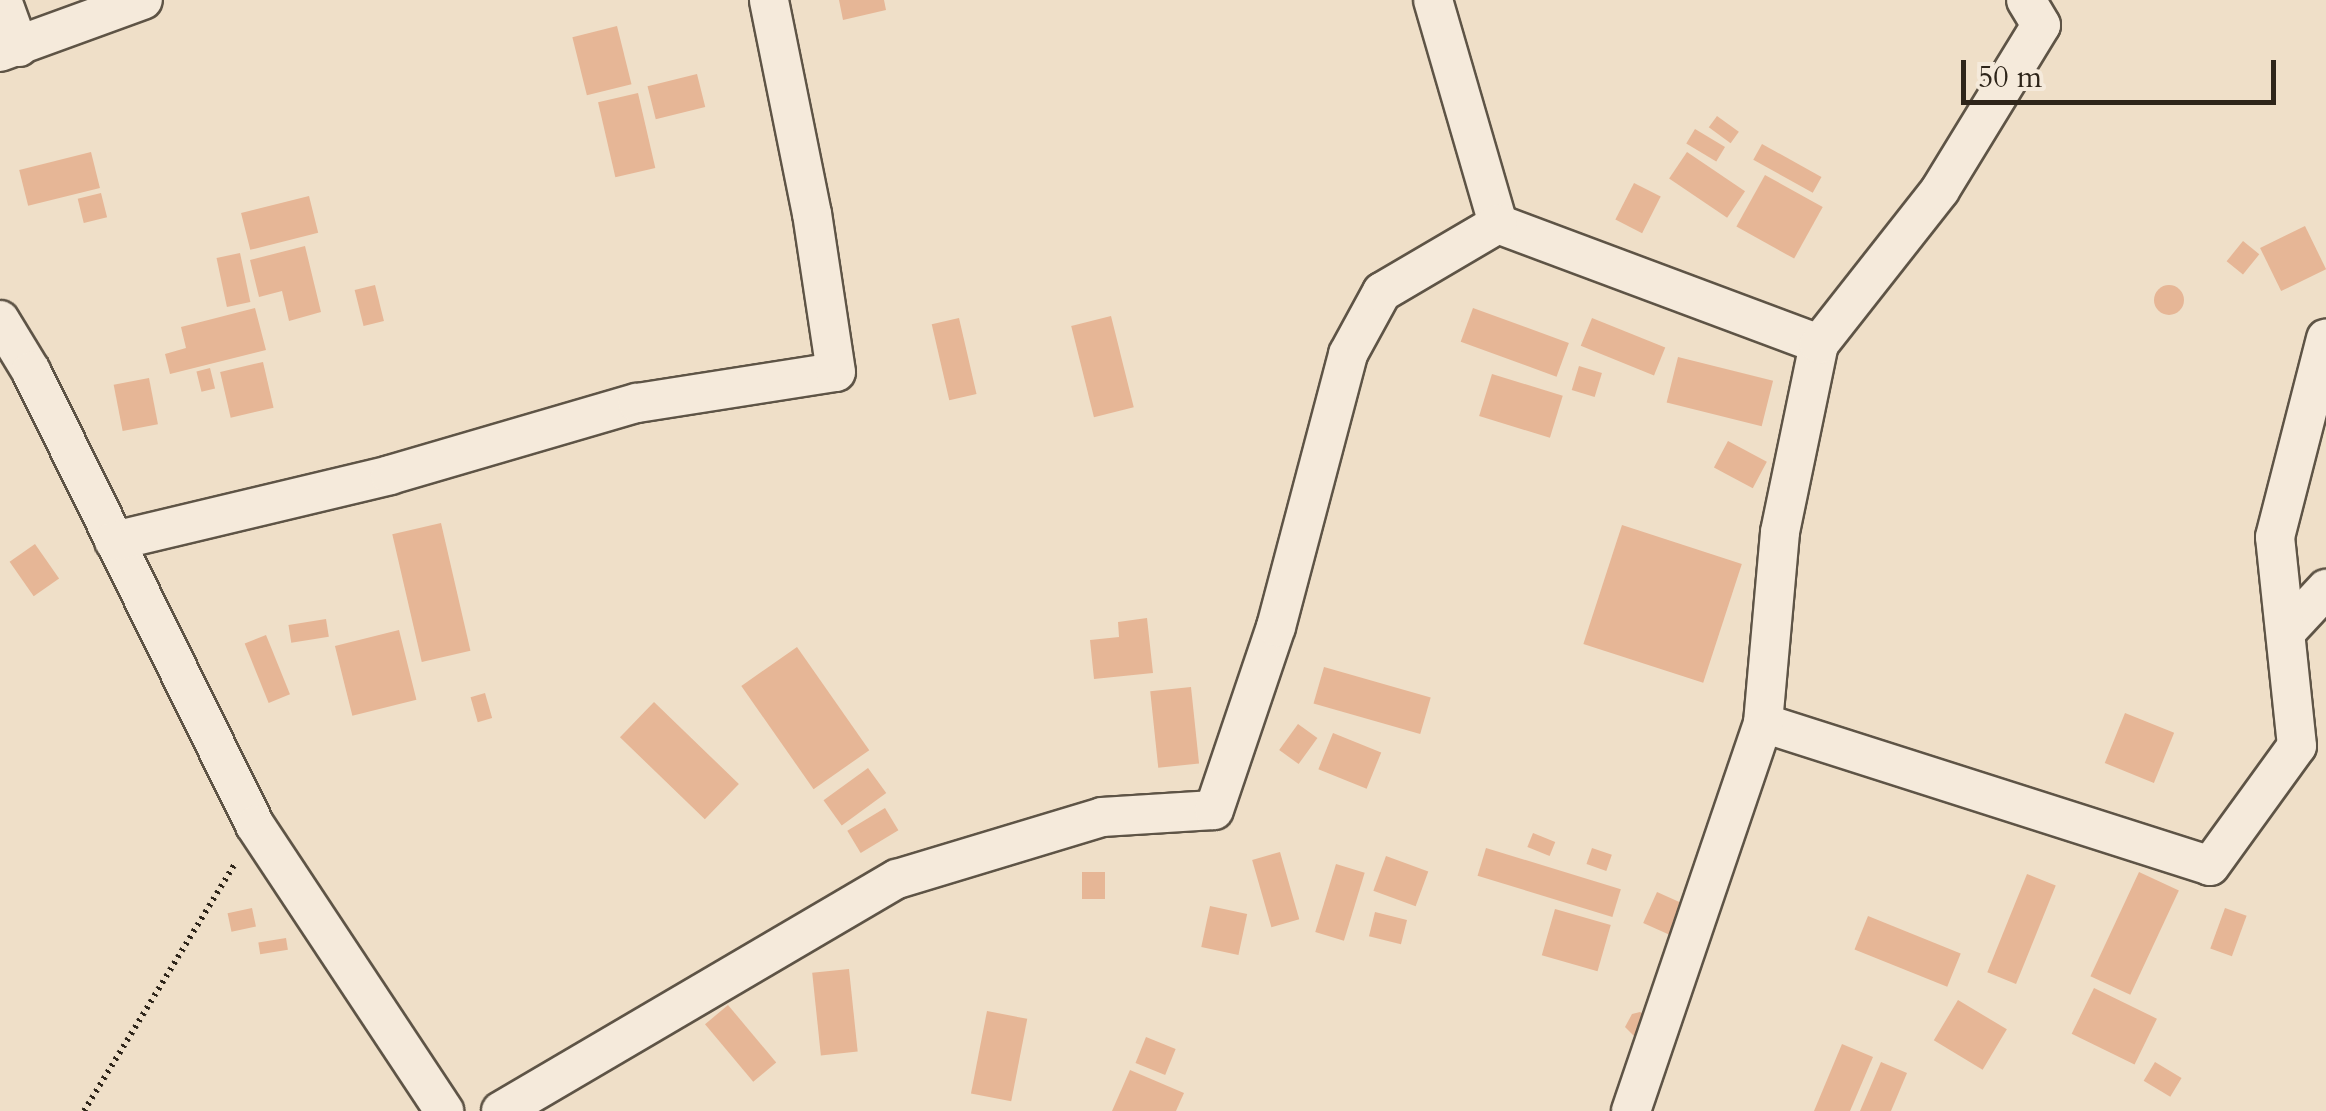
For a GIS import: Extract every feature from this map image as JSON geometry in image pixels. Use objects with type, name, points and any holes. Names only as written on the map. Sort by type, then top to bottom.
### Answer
[{"type":"street","points":[[2,0],[10,50],[143,0]]},
{"type":"street","points":[[114,541],[390,474],[638,403],[836,372],[812,214],[768,0]]},
{"type":"street","points":[[1433,0],[1498,224]]},
{"type":"street","points":[[1631,1111],[1763,723],[1780,532],[1819,344],[1940,190],[2041,25],[2026,0]]},
{"type":"street","points":[[1498,224],[1819,344]]},
{"type":"street","points":[[501,1111],[897,879],[1102,817],[1214,810],[1276,626],[1348,354],[1382,292],[1498,224]]},
{"type":"street","points":[[0,320],[32,371],[255,825],[444,1111]]},
{"type":"street","points":[[1763,723],[2210,866],[2297,746],[2275,537],[2326,338]]},
{"type":"street","points":[[2286,632],[2326,589]]},
{"type":"path","points":[[84,1111],[255,825]]},
{"type":"building","points":[[839,0],[884,0],[886,10],[843,20]]},
{"type":"building","points":[[617,26],[632,84],[587,95],[572,37]]},
{"type":"building","points":[[697,74],[705,107],[656,119],[648,86]]},
{"type":"building","points":[[638,93],[655,168],[615,177],[598,102]]},
{"type":"building","points":[[1717,116],[1739,132],[1731,143],[1709,127]]},
{"type":"building","points":[[1695,129],[1725,147],[1716,162],[1686,144]]},
{"type":"building","points":[[1762,144],[1821,177],[1813,193],[1753,160]]},
{"type":"building","points":[[91,152],[100,188],[28,206],[19,170]]},
{"type":"building","points":[[1687,152],[1745,191],[1727,218],[1669,179]]},
{"type":"building","points":[[1765,175],[1823,207],[1794,259],[1736,227]]},
{"type":"building","points":[[1634,183],[1661,197],[1642,233],[1615,220]]},
{"type":"building","points":[[101,193],[107,217],[84,223],[78,199]]},
{"type":"building","points":[[309,196],[318,233],[250,250],[241,213]]},
{"type":"building","points":[[2305,226],[2326,269],[2281,291],[2260,248]]},
{"type":"building","points":[[2243,241],[2259,254],[2243,274],[2227,261]]},
{"type":"building","points":[[305,246],[321,312],[289,321],[282,291],[259,297],[250,260]]},
{"type":"building","points":[[240,253],[250,302],[227,307],[217,258]]},
{"type":"building","points":[[375,285],[384,321],[364,326],[355,290]]},
{"type":"building","points":[[2169,285],[2180,289],[2184,300],[2180,311],[2169,315],[2158,311],[2154,300],[2158,289]]},
{"type":"building","points":[[255,308],[266,350],[170,374],[165,354],[186,348],[181,327]]},
{"type":"building","points":[[1473,308],[1569,343],[1557,377],[1461,342]]},
{"type":"building","points":[[1111,316],[1134,407],[1094,417],[1071,326]]},
{"type":"building","points":[[959,318],[977,394],[949,400],[932,324]]},
{"type":"building","points":[[1592,318],[1665,348],[1654,375],[1581,346]]},
{"type":"building","points":[[1678,357],[1773,381],[1762,426],[1667,403]]},
{"type":"building","points":[[263,362],[274,408],[231,418],[220,372]]},
{"type":"building","points":[[1579,366],[1602,373],[1595,397],[1572,390]]},
{"type":"building","points":[[210,368],[215,388],[201,392],[196,371]]},
{"type":"building","points":[[1492,374],[1563,396],[1550,438],[1479,416]]},
{"type":"building","points":[[149,378],[158,424],[123,431],[114,385]]},
{"type":"building","points":[[1728,441],[1767,462],[1753,488],[1714,467]]},
{"type":"building","points":[[441,523],[470,651],[422,662],[392,534]]},
{"type":"building","points":[[1622,525],[1742,564],[1703,683],[1583,644]]},
{"type":"building","points":[[35,544],[59,578],[34,596],[10,562]]},
{"type":"building","points":[[1147,618],[1153,673],[1094,679],[1090,640],[1119,637],[1118,622]]},
{"type":"building","points":[[326,619],[329,637],[291,643],[288,625]]},
{"type":"building","points":[[399,630],[416,700],[352,716],[335,646]]},
{"type":"building","points":[[266,635],[290,694],[269,703],[245,644]]},
{"type":"building","points":[[797,647],[869,750],[814,789],[741,686]]},
{"type":"building","points":[[1324,667],[1431,698],[1420,734],[1314,704]]},
{"type":"building","points":[[1191,687],[1199,764],[1158,768],[1150,691]]},
{"type":"building","points":[[485,693],[492,718],[478,722],[471,697]]},
{"type":"building","points":[[654,702],[739,784],[705,819],[620,737]]},
{"type":"building","points":[[2125,713],[2174,733],[2154,783],[2105,763]]},
{"type":"building","points":[[1298,724],[1317,738],[1299,764],[1279,750]]},
{"type":"building","points":[[1333,733],[1381,752],[1367,789],[1318,769]]},
{"type":"building","points":[[868,768],[886,793],[842,825],[824,800]]},
{"type":"building","points":[[885,808],[898,830],[861,853],[847,831]]},
{"type":"building","points":[[1533,833],[1555,842],[1550,856],[1527,847]]},
{"type":"building","points":[[1486,848],[1621,889],[1612,917],[1478,876]]},
{"type":"building","points":[[1592,848],[1612,855],[1606,871],[1586,864]]},
{"type":"building","points":[[1280,852],[1299,919],[1271,927],[1252,860]]},
{"type":"building","points":[[1386,856],[1428,871],[1416,906],[1373,891]]},
{"type":"building","points":[[1336,864],[1365,873],[1344,941],[1315,932]]},
{"type":"building","points":[[1082,872],[1105,872],[1105,899],[1082,899]]},
{"type":"building","points":[[2139,872],[2179,891],[2130,995],[2090,976]]},
{"type":"building","points":[[2027,874],[2056,886],[2016,984],[1987,972]]},
{"type":"building","points":[[1657,892],[1684,904],[1671,935],[1643,923]]},
{"type":"building","points":[[1210,906],[1247,914],[1238,955],[1201,947]]},
{"type":"building","points":[[252,908],[256,927],[231,932],[228,913]]},
{"type":"building","points":[[2225,908],[2247,916],[2232,956],[2210,948]]},
{"type":"building","points":[[1555,909],[1611,925],[1598,971],[1542,955]]},
{"type":"building","points":[[1375,912],[1407,920],[1401,944],[1369,936]]},
{"type":"building","points":[[1868,916],[1961,953],[1947,987],[1855,949]]},
{"type":"building","points":[[286,938],[288,950],[260,954],[258,942]]},
{"type":"building","points":[[849,969],[858,1052],[821,1055],[812,973]]},
{"type":"building","points":[[2094,988],[2157,1019],[2135,1065],[2072,1034]]},
{"type":"building","points":[[1958,1000],[2007,1029],[1983,1070],[1934,1040]]},
{"type":"building","points":[[728,1005],[776,1062],[753,1082],[705,1024]]},
{"type":"building","points":[[987,1011],[1027,1019],[1011,1101],[971,1093]]},
{"type":"building","points":[[1632,1014],[1648,1016],[1636,1038],[1625,1027]]},
{"type":"building","points":[[1146,1037],[1176,1049],[1165,1075],[1136,1063]]},
{"type":"building","points":[[1842,1044],[1873,1057],[1850,1111],[1814,1111]]},
{"type":"building","points":[[1881,1062],[1907,1073],[1891,1111],[1860,1111]]},
{"type":"building","points":[[2155,1062],[2182,1078],[2170,1097],[2144,1081]]},
{"type":"building","points":[[1130,1070],[1184,1093],[1176,1111],[1112,1111]]}]
